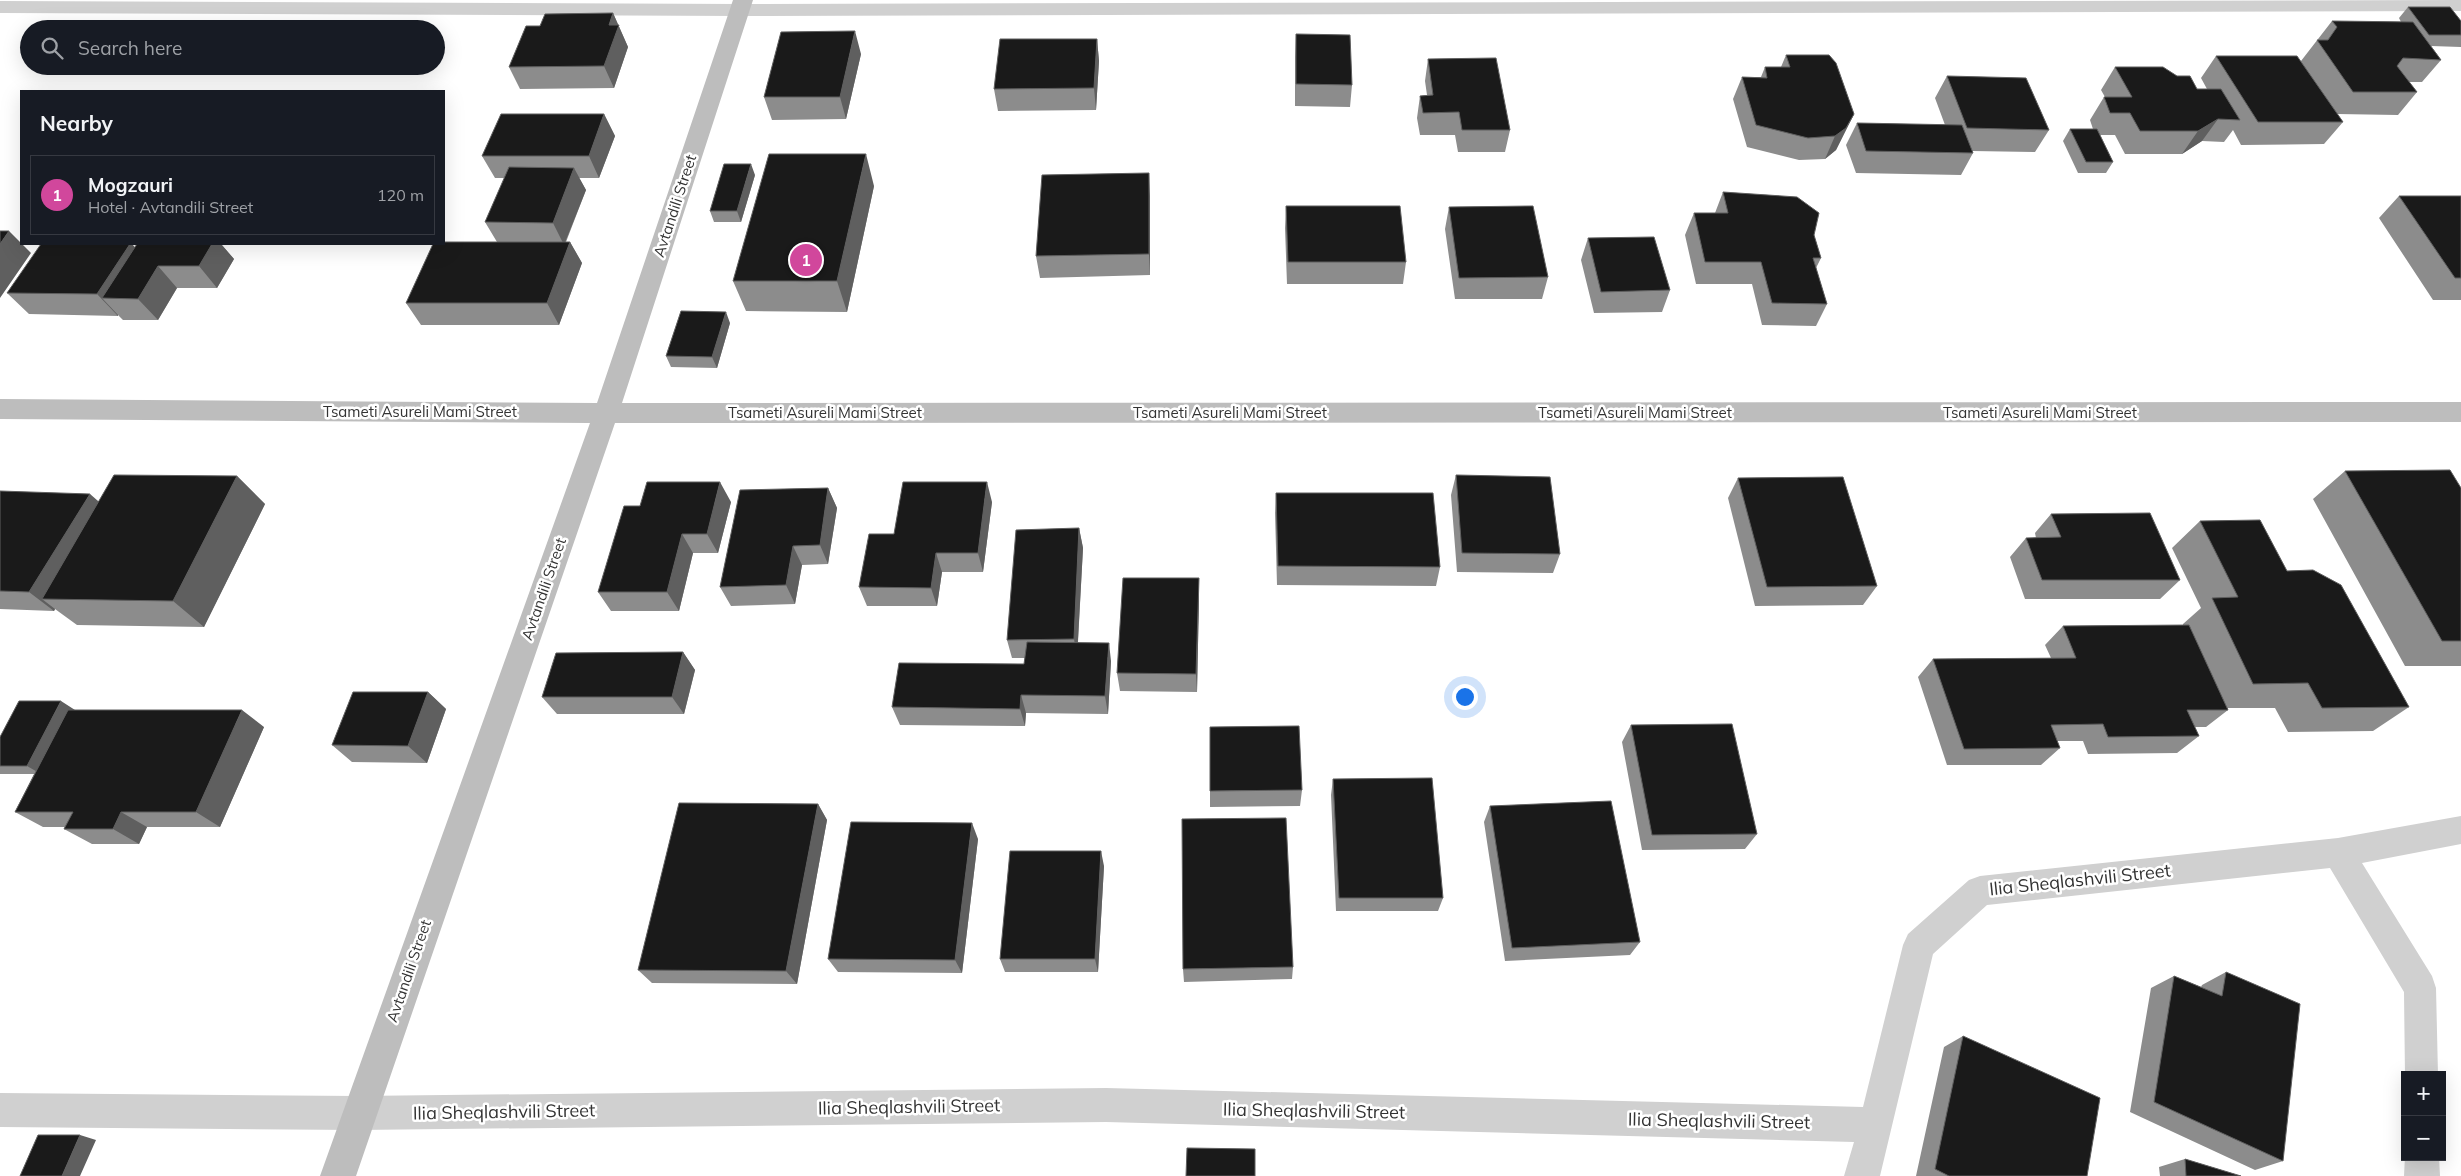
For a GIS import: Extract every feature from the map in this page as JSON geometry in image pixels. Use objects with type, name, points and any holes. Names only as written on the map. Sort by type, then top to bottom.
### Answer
[{"type":"street","name":"Avtandili Street","points":[[338,1176],[358,1113],[606,413],[741,5]]},
{"type":"street","points":[[0,7],[2461,5]]},
{"type":"street","name":"Tsameti Asureli Mami Street","points":[[0,409],[606,413],[2461,412]]},
{"type":"street","name":"Ilia Sheqlashvili Street","points":[[0,1110],[358,1113],[1106,1105],[1876,1125],[1919,945],[1980,891],[2338,853],[2461,830]]},
{"type":"street","points":[[2338,853],[2420,988],[2421,1071]]},
{"type":"street","points":[[1862,1176],[1876,1125]]},
{"type":"street","points":[[2422,1161],[2422,1176]]},
{"type":"building","points":[[2408,7],[2450,7],[2461,21],[2461,35],[2429,35]]},
{"type":"building","points":[[613,13],[609,25],[619,25],[604,66],[509,67],[526,26],[540,26],[545,14]]},
{"type":"building","points":[[2332,21],[2413,22],[2441,60],[2403,58],[2397,66],[2417,92],[2353,92],[2317,40],[2328,40],[2337,27]]},
{"type":"building","points":[[855,31],[840,97],[764,97],[781,32]]},
{"type":"building","points":[[1296,34],[1350,35],[1352,85],[1296,84]]},
{"type":"building","points":[[1000,39],[1097,39],[1094,88],[994,89]]},
{"type":"building","points":[[1786,55],[1829,55],[1836,63],[1854,114],[1846,128],[1835,136],[1808,138],[1756,125],[1742,77],[1767,78],[1765,67],[1790,67]]},
{"type":"building","points":[[2216,56],[2297,56],[2343,122],[2258,122]]},
{"type":"building","points":[[1496,58],[1510,130],[1462,130],[1459,112],[1423,113],[1420,96],[1433,95],[1428,59]]},
{"type":"building","points":[[2115,67],[2163,67],[2177,76],[2190,76],[2197,89],[2221,89],[2240,120],[2218,119],[2198,131],[2140,131],[2130,113],[2110,113],[2104,97],[2132,97]]},
{"type":"building","points":[[1947,76],[2026,78],[2049,130],[1967,128]]},
{"type":"building","points":[[501,114],[604,114],[589,156],[482,156]]},
{"type":"building","points":[[1857,123],[1962,125],[1973,153],[1866,151]]},
{"type":"building","points":[[2070,129],[2097,129],[2113,162],[2086,162]]},
{"type":"building","points":[[769,154],[866,154],[837,281],[733,281]]},
{"type":"building","points":[[724,164],[751,164],[737,211],[710,211]]},
{"type":"building","points":[[509,167],[574,168],[553,223],[485,222]]},
{"type":"building","points":[[1149,173],[1149,254],[1036,256],[1042,175]]},
{"type":"building","points":[[1723,192],[1797,197],[1819,213],[1814,235],[1821,258],[1813,258],[1827,304],[1772,303],[1761,262],[1705,262],[1694,213],[1728,213]]},
{"type":"building","points":[[2399,196],[2461,196],[2461,278],[2455,278]]},
{"type":"building","points":[[1286,206],[1400,206],[1406,262],[1288,262]]},
{"type":"building","points":[[1533,206],[1548,277],[1459,278],[1449,207]]},
{"type":"building","points":[[0,231],[9,231],[0,244]]},
{"type":"building","points":[[1654,237],[1670,290],[1601,292],[1588,238]]},
{"type":"building","points":[[445,242],[570,242],[547,303],[406,303],[433,245],[445,245]]},
{"type":"building","points":[[40,245],[129,245],[97,294],[7,293]]},
{"type":"building","points":[[136,245],[211,245],[199,266],[158,266],[138,299],[102,298]]},
{"type":"building","points":[[681,311],[726,312],[712,357],[666,356]]},
{"type":"building","points":[[2450,470],[2461,488],[2461,641],[2442,641],[2345,471]]},
{"type":"building","points":[[114,475],[237,476],[173,601],[42,599]]},
{"type":"building","points":[[1456,475],[1550,477],[1560,554],[1462,553]]},
{"type":"building","points":[[1843,477],[1877,586],[1767,587],[1738,478]]},
{"type":"building","points":[[647,482],[720,482],[707,534],[682,534],[667,592],[598,592],[624,506],[640,506]]},
{"type":"building","points":[[903,482],[987,482],[978,553],[936,553],[931,588],[859,587],[869,534],[894,534]]},
{"type":"building","points":[[828,488],[820,545],[793,546],[786,585],[720,587],[740,490]]},
{"type":"building","points":[[0,491],[90,494],[29,592],[0,591]]},
{"type":"building","points":[[1276,493],[1433,493],[1440,567],[1278,566]]},
{"type":"building","points":[[2150,513],[2180,580],[2042,580],[2026,538],[2061,537],[2051,514]]},
{"type":"building","points":[[2260,520],[2287,571],[2313,570],[2341,585],[2409,707],[2322,708],[2308,683],[2253,684],[2212,598],[2238,597],[2200,521]]},
{"type":"building","points":[[1079,528],[1074,639],[1007,640],[1016,530]]},
{"type":"building","points":[[1123,578],[1199,578],[1196,674],[1117,673]]},
{"type":"building","points":[[2189,625],[2228,710],[2187,710],[2199,736],[2108,737],[2103,724],[2051,725],[2060,748],[1964,749],[1933,659],[2076,658],[2063,626]]},
{"type":"building","points":[[1027,642],[1109,643],[1105,696],[1021,695],[1020,709],[892,707],[899,663],[1024,664]]},
{"type":"building","points":[[683,652],[672,697],[542,697],[556,653]]},
{"type":"building","points":[[353,692],[428,692],[408,746],[332,745]]},
{"type":"building","points":[[19,701],[61,701],[27,766],[0,766],[0,737]]},
{"type":"building","points":[[68,710],[242,710],[196,812],[121,812],[113,829],[64,829],[73,812],[15,812]]},
{"type":"building","points":[[1732,724],[1757,834],[1652,835],[1631,725]]},
{"type":"building","points":[[1299,726],[1302,790],[1210,791],[1210,727]]},
{"type":"building","points":[[1432,778],[1443,898],[1339,898],[1333,779]]},
{"type":"building","points":[[1611,801],[1640,942],[1512,948],[1490,806]]},
{"type":"building","points":[[679,803],[818,804],[786,971],[638,970]]},
{"type":"building","points":[[1286,818],[1293,967],[1183,969],[1182,819]]},
{"type":"building","points":[[851,822],[972,823],[955,960],[828,959]]},
{"type":"building","points":[[1010,851],[1101,851],[1095,959],[1000,959]]},
{"type":"building","points":[[2226,972],[2300,1004],[2283,1161],[2154,1102],[2174,976],[2222,996]]},
{"type":"building","points":[[1963,1036],[2100,1098],[2087,1176],[1949,1176],[1935,1169]]},
{"type":"building","points":[[38,1135],[80,1135],[62,1176],[20,1176]]},
{"type":"building","points":[[1187,1148],[1255,1149],[1255,1176],[1186,1176]]},
{"type":"building","points":[[2185,1159],[2241,1176],[2186,1176]]},
{"type":"place","name":"Mogzauri","points":[[806,260]]}]
